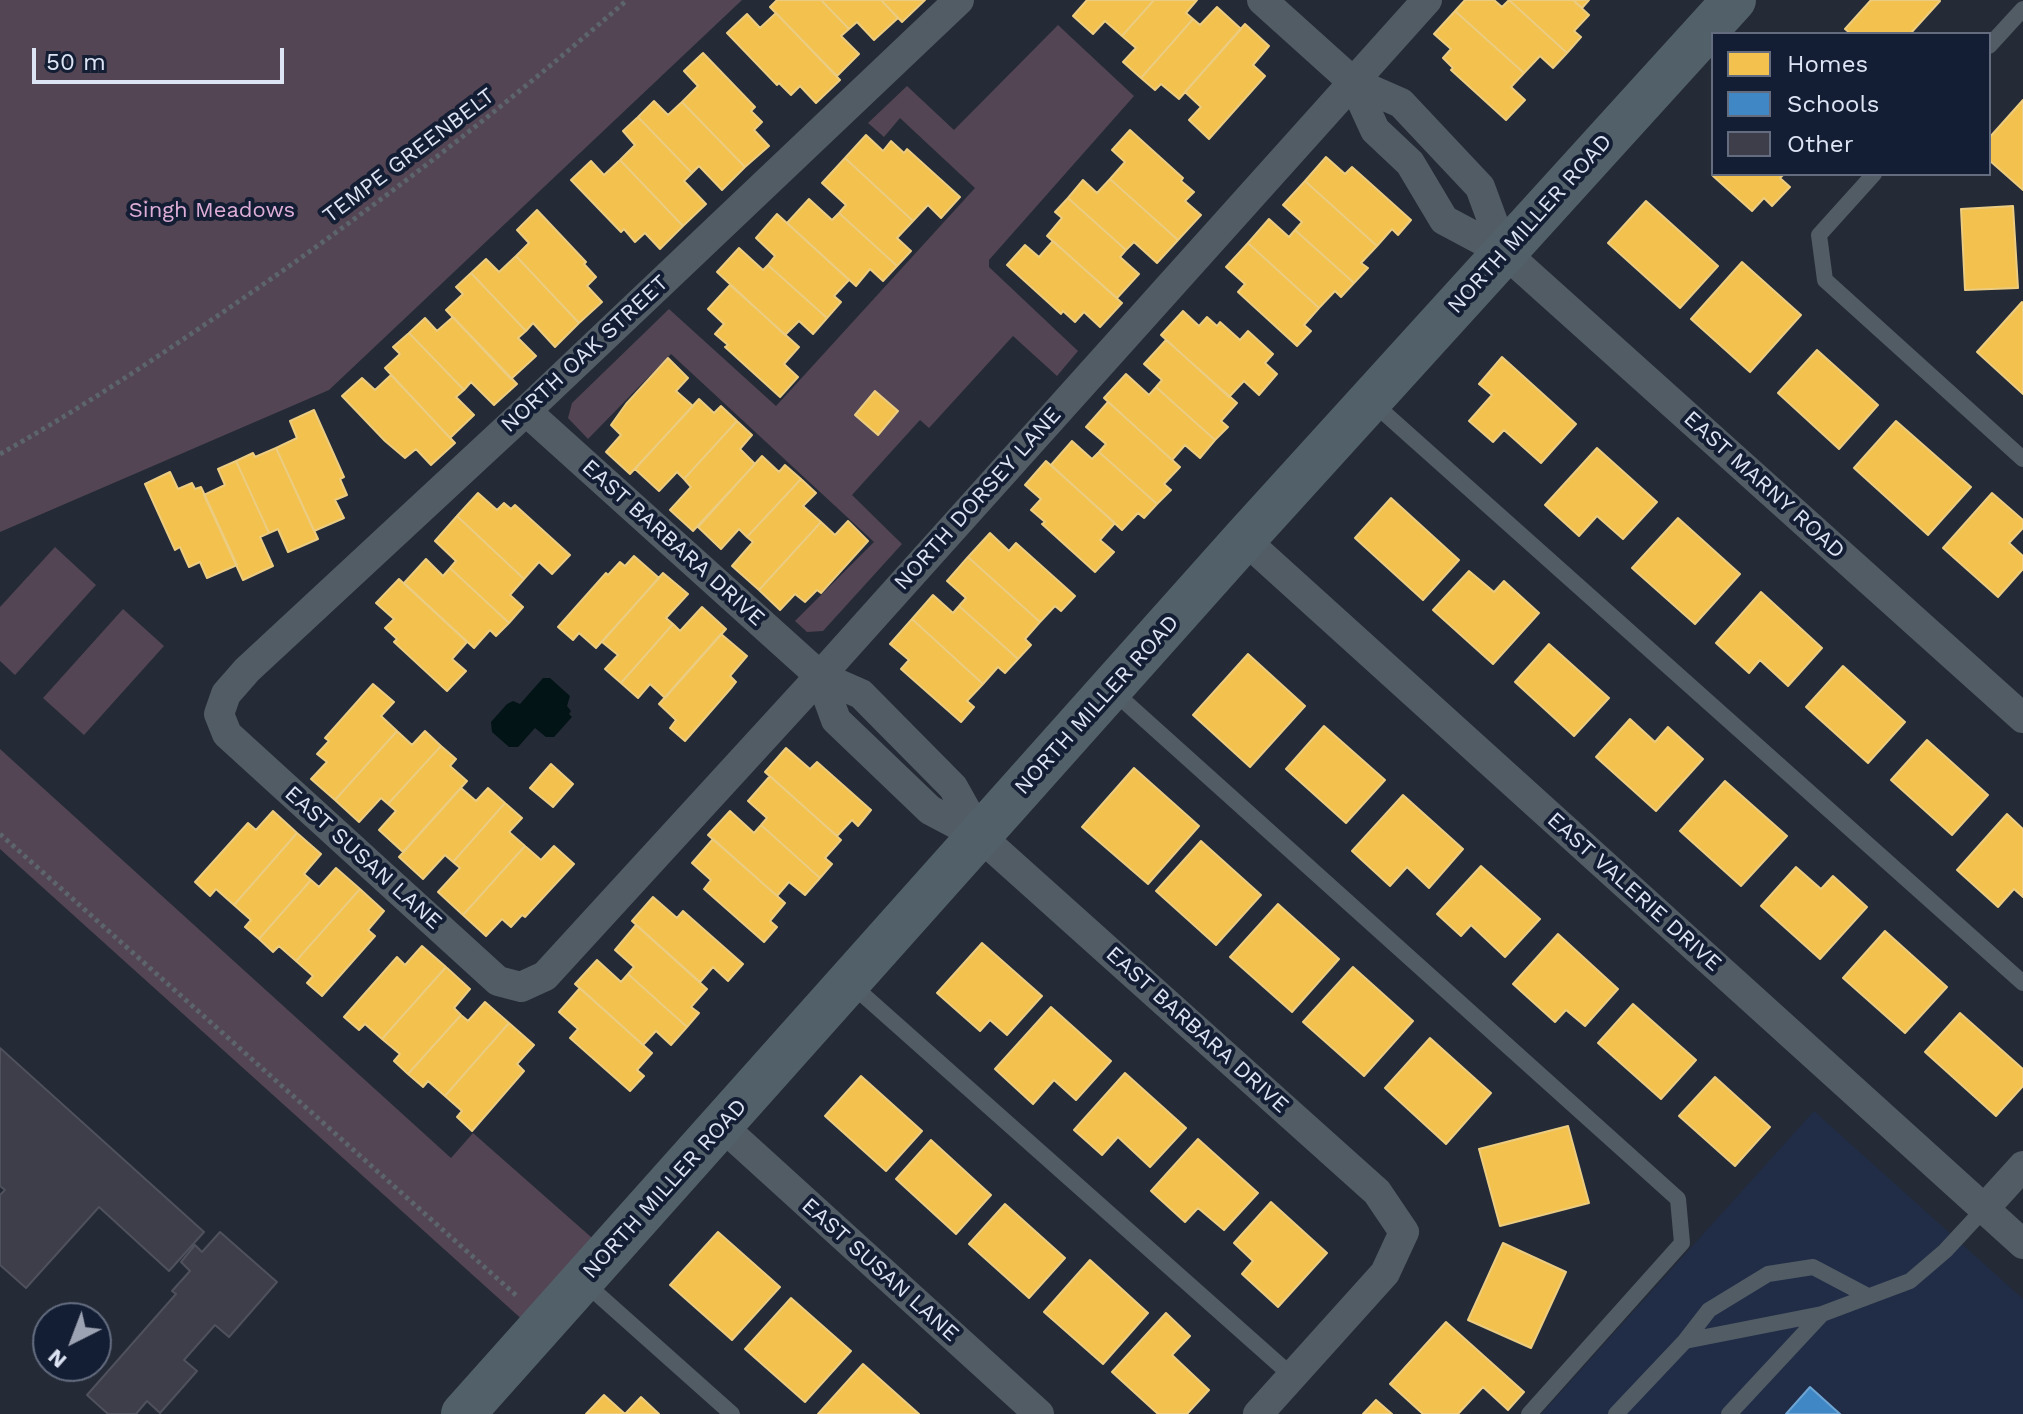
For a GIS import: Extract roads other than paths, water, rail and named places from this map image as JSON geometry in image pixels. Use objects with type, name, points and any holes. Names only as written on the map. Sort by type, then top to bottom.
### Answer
[{"type":"street","name":"NORTH OAK STREET","points":[[219,714],[226,694],[247,670],[526,411],[959,0]]},
{"type":"street","name":"EAST MARNY ROAD","points":[[1262,0],[1353,82],[1401,103],[1480,187],[1504,252]]},
{"type":"street","name":"NORTH DORSEY LANE","points":[[521,987],[545,976],[820,676],[1427,0]]},
{"type":"street","name":"NORTH MILLER ROAD","points":[[463,1414],[1244,539],[1734,0]]},
{"type":"street","name":"EAST MARNY ROAD","points":[[1353,82],[1375,130],[1410,163],[1444,220],[1504,252],[2023,718]]},
{"type":"street","points":[[1410,163],[1435,139]]},
{"type":"street","name":"EAST BARBARA DRIVE","points":[[526,411],[820,676],[861,694],[953,787],[981,837]]},
{"type":"street","name":"EAST VALERIE DRIVE","points":[[1244,539],[2023,1244]]},
{"type":"street","name":"EAST BARBARA DRIVE","points":[[820,676],[836,720],[930,810],[981,837],[1377,1192],[1404,1232],[1385,1273],[1292,1376]]},
{"type":"street","points":[[851,733],[875,708]]},
{"type":"street","name":"EAST SUSAN LANE","points":[[219,714],[227,734],[498,981],[521,987]]},
{"type":"street","name":"EAST SUSAN LANE","points":[[722,1126],[1039,1414]]},
{"type":"street","points":[[1984,1209],[2023,1166]]},
{"type":"street","points":[[1258,1414],[1292,1376]]},
{"type":"lane","points":[[1991,44],[2023,9]]},
{"type":"lane","points":[[1872,176],[1819,235],[1825,280],[2023,459]]},
{"type":"lane","points":[[1370,400],[2023,983]]},
{"type":"lane","points":[[1111,689],[1678,1199],[1682,1243],[1529,1414]]},
{"type":"lane","points":[[850,983],[1292,1376]]},
{"type":"lane","points":[[1685,1341],[1822,1314],[1910,1281],[1945,1251],[1984,1209]]},
{"type":"lane","points":[[1616,1414],[1685,1341],[1709,1310],[1768,1274],[1813,1267],[1868,1296]]},
{"type":"lane","points":[[583,1281],[732,1414]]},
{"type":"lane","points":[[1729,1414],[1822,1314]]},
{"type":"park label","name":"Singh Meadows","points":[[212,211]]}]
